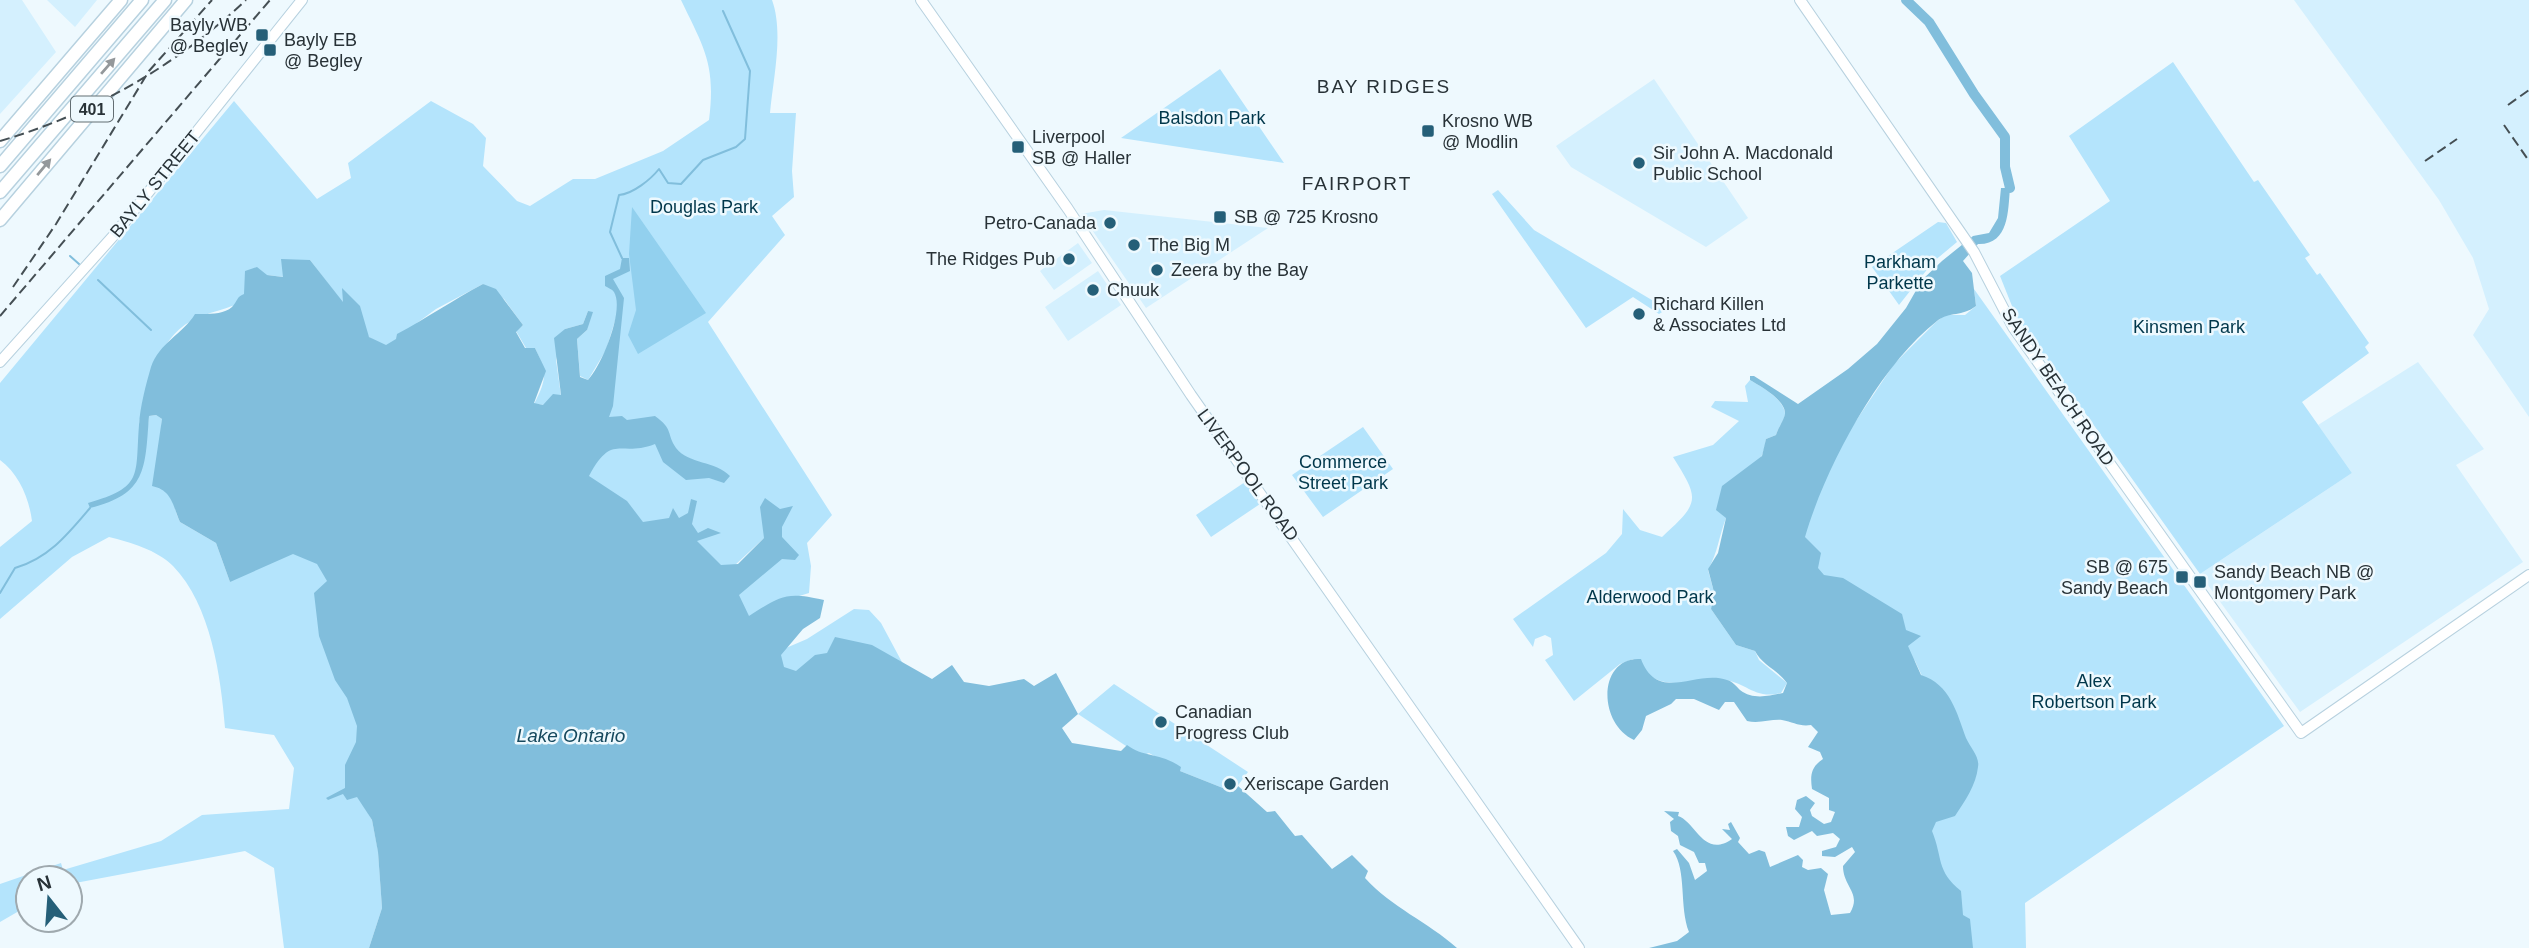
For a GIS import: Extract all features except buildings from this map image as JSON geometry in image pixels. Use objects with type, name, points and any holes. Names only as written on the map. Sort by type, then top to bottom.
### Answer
[{"type":"highway","name":"401","points":[[0,141],[121,0]]},
{"type":"highway","name":"401","points":[[0,166],[142,0]]},
{"type":"highway","name":"401","points":[[0,192],[165,0]]},
{"type":"highway","name":"401","points":[[0,220],[186,0]]},
{"type":"street","name":"BAYLY STREET","points":[[0,362],[123,223],[302,0]]},
{"type":"street","name":"LIVERPOOL ROAD","points":[[921,0],[1068,209],[1191,395],[1579,948]]},
{"type":"street","name":"SANDY BEACH ROAD","points":[[1800,0],[1974,252],[2013,327],[2301,733],[2529,575]]},
{"type":"shaded area","points":[[0,0],[22,0],[56,52],[0,114]]},
{"type":"shaded area","points":[[47,0],[97,0],[75,27]]},
{"type":"shaded area","points":[[2294,0],[2529,0],[2529,417],[2473,335],[2489,309],[2473,258],[2439,200]]},
{"type":"shaded area","name":"Sir John A. Macdonald Public School","points":[[1654,79],[1748,218],[1706,247],[1571,167],[1556,146]]},
{"type":"shaded area","points":[[632,207],[706,313],[638,354],[628,335],[636,310],[629,254]]},
{"type":"shaded area","points":[[1104,210],[1268,228],[1146,308],[1081,214]]},
{"type":"shaded area","points":[[1078,243],[1092,263],[1054,290],[1040,271]]},
{"type":"shaded area","points":[[1098,271],[1121,305],[1068,341],[1045,307]]},
{"type":"shaded area","points":[[2418,362],[2484,449],[2456,465],[2523,562],[2300,712],[2200,574],[2352,473],[2318,425]]},
{"type":"green space","name":"Douglas Park","points":[[681,0],[772,0],[777,27],[777,56],[770,113],[796,113],[792,171],[794,197],[772,216],[785,235],[708,322],[832,515],[807,543],[811,566],[809,593],[796,597],[760,625],[724,608],[764,538],[719,580],[640,533],[565,497],[627,420],[608,417],[618,311],[606,350],[588,380],[580,376],[577,339],[587,330],[588,311],[583,324],[565,329],[556,360],[561,396],[544,405],[534,404],[544,376],[539,357],[535,348],[526,348],[516,331],[523,325],[504,299],[483,284],[436,309],[417,323],[430,378],[369,337],[310,260],[284,277],[267,275],[250,296],[241,302],[191,321],[179,329],[155,366],[139,423],[147,434],[149,416],[156,415],[162,419],[159,453],[177,515],[180,522],[216,543],[230,582],[301,468],[367,708],[357,795],[372,820],[378,851],[382,908],[369,948],[284,948],[274,868],[245,851],[84,881],[83,864],[161,841],[202,815],[289,809],[294,768],[274,735],[225,728],[221,687],[212,642],[197,601],[173,566],[151,551],[109,537],[72,557],[0,619],[0,547],[32,521],[22,487],[13,472],[0,460],[0,383],[234,101],[317,199],[351,178],[348,163],[431,101],[473,124],[486,138],[483,166],[517,201],[530,206],[573,179],[595,179],[663,151],[709,120],[709,70],[696,31]]},
{"type":"green space","name":"Kinsmen Park","points":[[2173,62],[2254,182],[2258,180],[2310,255],[2305,258],[2317,275],[2320,273],[2369,343],[2365,347],[2369,353],[2302,402],[2352,473],[2200,574],[2016,316],[2000,276],[2110,201],[2069,136]]},
{"type":"green space","name":"Balsdon Park","points":[[1220,69],[1284,163],[1121,138]]},
{"type":"green space","points":[[1498,190],[1534,230],[1667,309],[1659,314],[1633,297],[1586,328],[1492,194]]},
{"type":"green space","name":"Parkham Parkette","points":[[1938,222],[1946,223],[1957,242],[1933,262],[1899,305],[1872,267]]},
{"type":"green space","name":"Alex Robertson Park","points":[[1974,289],[2284,726],[2025,903],[2026,948],[1959,948],[1923,847],[1922,676],[1915,661],[1813,581],[1789,521],[1894,364],[1945,315],[1965,315],[1976,306]]},
{"type":"green space","name":"Alderwood Park","points":[[1750,380],[1777,399],[1785,415],[1776,435],[1766,439],[1755,470],[1726,518],[1708,570],[1714,592],[1711,609],[1736,645],[1755,651],[1759,660],[1787,683],[1781,693],[1764,694],[1723,680],[1664,682],[1650,676],[1633,659],[1620,664],[1574,701],[1545,660],[1553,655],[1551,638],[1545,635],[1535,639],[1533,647],[1513,619],[1606,553],[1622,534],[1623,509],[1640,530],[1662,537],[1684,516],[1692,500],[1691,492],[1673,457],[1713,445],[1739,421],[1711,407],[1715,401],[1748,402],[1745,386]]},
{"type":"green space","name":"Commerce Street Park","points":[[1363,427],[1393,469],[1323,517],[1292,475]]},
{"type":"green space","points":[[1245,482],[1260,504],[1211,537],[1196,515]]},
{"type":"green space","points":[[854,609],[869,610],[881,623],[903,664],[818,682],[758,660],[807,639]]},
{"type":"green space","points":[[1114,684],[1248,772],[1233,792],[1180,771],[1149,753],[1141,756],[1078,714]]},
{"type":"green space","points":[[14,879],[14,914],[0,922],[0,884]]},
{"type":"water","points":[[2001,188],[2010,188],[2007,216],[2001,233],[1988,243],[1978,244],[1963,261],[1972,273],[1976,306],[1937,321],[1915,340],[1875,391],[1840,450],[1805,537],[1821,553],[1818,568],[1824,575],[1843,578],[1902,614],[1906,630],[1921,636],[1908,646],[1921,675],[1931,679],[1946,692],[1976,756],[1977,774],[1966,799],[1955,816],[1936,822],[1932,831],[1947,877],[1961,891],[1963,915],[1970,919],[1973,948],[1649,948],[1677,941],[1689,932],[1684,911],[1682,878],[1673,851],[1677,849],[1689,863],[1695,880],[1707,871],[1705,863],[1699,863],[1694,852],[1680,845],[1678,836],[1671,831],[1670,822],[1674,819],[1664,811],[1679,812],[1678,816],[1714,845],[1732,839],[1722,829],[1730,830],[1728,824],[1731,822],[1740,838],[1738,842],[1749,854],[1759,850],[1765,852],[1770,867],[1798,855],[1803,860],[1802,867],[1808,870],[1821,868],[1828,874],[1824,890],[1831,915],[1850,913],[1854,900],[1843,866],[1855,852],[1852,847],[1835,857],[1822,856],[1822,851],[1836,847],[1840,839],[1833,833],[1817,836],[1812,831],[1794,840],[1788,836],[1786,827],[1799,827],[1802,817],[1795,809],[1797,800],[1806,796],[1815,803],[1810,810],[1812,816],[1824,824],[1831,822],[1835,812],[1829,810],[1829,798],[1812,789],[1812,772],[1823,759],[1820,752],[1808,747],[1818,732],[1811,725],[1782,720],[1747,721],[1734,702],[1725,702],[1719,710],[1694,699],[1676,699],[1646,716],[1642,730],[1634,740],[1622,732],[1613,720],[1609,706],[1610,679],[1617,668],[1627,661],[1641,659],[1648,672],[1657,680],[1668,683],[1715,678],[1729,681],[1750,695],[1783,693],[1787,683],[1783,678],[1755,651],[1736,645],[1711,609],[1714,592],[1708,569],[1718,553],[1726,518],[1716,510],[1722,486],[1762,456],[1766,439],[1776,435],[1785,414],[1777,399],[1750,380],[1750,376],[1798,404],[1848,369],[1877,344],[1906,308],[1922,280],[1973,236],[1989,233],[1998,218]]},
{"type":"water","name":"Lake Ontario","points":[[622,258],[629,258],[630,271],[613,279],[624,298],[613,406],[609,417],[622,416],[627,420],[655,416],[665,425],[681,453],[730,476],[724,483],[709,478],[686,480],[663,462],[655,444],[643,448],[611,450],[604,454],[589,476],[627,501],[643,522],[669,518],[673,508],[679,518],[688,513],[691,499],[697,501],[692,524],[698,533],[708,528],[721,533],[697,541],[721,565],[738,564],[764,538],[760,507],[765,498],[780,509],[793,506],[782,527],[782,537],[799,555],[795,560],[782,559],[739,595],[749,616],[784,597],[800,596],[824,600],[820,618],[803,629],[781,655],[784,667],[796,671],[815,655],[827,653],[835,637],[872,645],[932,679],[952,665],[964,682],[989,686],[1024,679],[1034,686],[1056,673],[1078,714],[1062,728],[1072,743],[1121,751],[1127,745],[1173,762],[1181,767],[1180,771],[1233,792],[1238,786],[1267,812],[1275,811],[1295,836],[1302,835],[1332,869],[1352,855],[1368,871],[1365,878],[1375,888],[1457,948],[369,948],[382,908],[378,852],[372,820],[357,797],[347,800],[343,794],[328,800],[326,798],[345,788],[345,765],[356,742],[357,726],[347,698],[335,680],[319,636],[314,593],[327,581],[317,564],[293,554],[230,582],[216,543],[180,522],[168,495],[152,486],[162,419],[156,415],[149,416],[144,465],[133,487],[109,502],[90,508],[88,503],[119,491],[128,485],[133,477],[144,396],[151,367],[160,351],[195,314],[220,313],[232,307],[244,294],[245,271],[257,267],[267,275],[283,277],[281,259],[310,260],[343,302],[342,288],[360,306],[369,337],[386,345],[396,339],[397,334],[483,284],[496,289],[523,325],[516,332],[525,348],[535,348],[546,371],[534,403],[543,405],[553,394],[561,395],[554,338],[565,329],[583,324],[588,311],[593,312],[587,330],[577,339],[580,377],[588,380],[599,363],[614,324],[617,300],[614,292],[605,286],[605,276],[620,269]]},
{"type":"waterway","points":[[1906,0],[1929,22],[1974,94],[2005,137],[2005,167],[2010,188]]},
{"type":"waterway","points":[[622,258],[610,232],[619,195],[641,185],[659,169],[668,183],[681,184],[703,160],[736,147],[745,139],[750,71],[723,11]]},
{"type":"waterway","points":[[70,256],[79,264]]},
{"type":"waterway","points":[[98,280],[151,330]]},
{"type":"waterway","points":[[0,593],[15,568],[48,551],[66,536],[90,508]]},
{"type":"railway","points":[[13,287],[56,224],[149,71],[212,0]]},
{"type":"railway","points":[[0,141],[67,117],[131,85],[191,46],[246,0]]},
{"type":"railway","points":[[0,316],[270,0]]},
{"type":"railway","points":[[2508,105],[2529,90]]},
{"type":"railway","points":[[2504,125],[2529,161]]},
{"type":"railway","points":[[2425,161],[2457,139]]},
{"type":"place","name":"Bayly WB @ Begley","points":[[262,35]]},
{"type":"place","name":"Bayly EB @ Begley","points":[[270,50]]},
{"type":"place","name":"Krosno WB @ Modlin","points":[[1428,131]]},
{"type":"place","name":"Liverpool SB @ Haller","points":[[1018,147]]},
{"type":"place","name":"Sir John A. Macdonald Public School","points":[[1639,163]]},
{"type":"place","name":"SB @ 725 Krosno","points":[[1220,217]]},
{"type":"place","name":"Petro-Canada","points":[[1110,223]]},
{"type":"place","name":"The Big M","points":[[1134,245]]},
{"type":"place","name":"The Ridges Pub","points":[[1069,259]]},
{"type":"place","name":"Zeera by the Bay","points":[[1157,270]]},
{"type":"place","name":"Chuuk","points":[[1093,290]]},
{"type":"place","name":"Richard Killen & Associates Ltd","points":[[1639,314]]},
{"type":"place","name":"SB @ 675 Sandy Beach","points":[[2182,577]]},
{"type":"place","name":"Sandy Beach NB @ Montgomery Park","points":[[2200,582]]},
{"type":"place","name":"Canadian Progress Club","points":[[1161,722]]},
{"type":"place","name":"Xeriscape Garden","points":[[1230,784]]},
{"type":"district","name":"BAY RIDGES","points":[[1384,86]]},
{"type":"district","name":"FAIRPORT","points":[[1357,183]]}]
